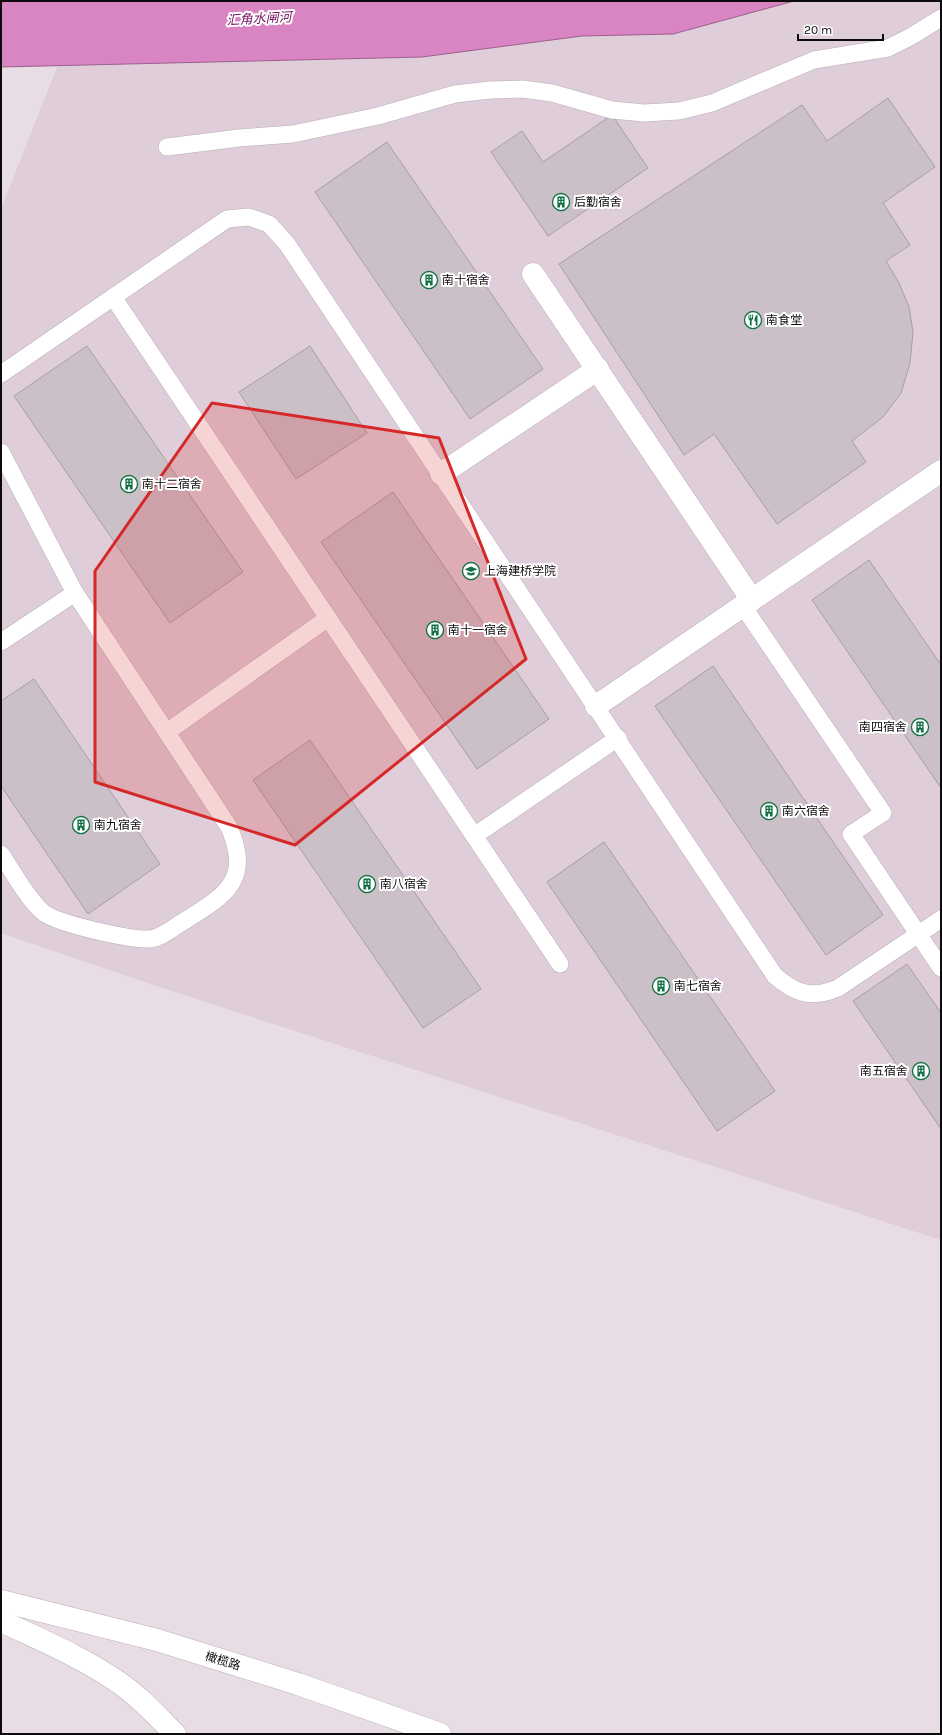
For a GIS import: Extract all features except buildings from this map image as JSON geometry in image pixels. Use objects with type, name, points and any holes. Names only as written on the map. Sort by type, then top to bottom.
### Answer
[{"type":"street","points":[[533,274],[598,369],[747,603]]},
{"type":"street","points":[[441,474],[598,369]]},
{"type":"street","points":[[596,706],[941,471]]},
{"type":"street","name":"橄榄路","points":[[1,1601],[171,1645],[298,1684],[440,1734]]},
{"type":"street","points":[[1,1621],[80,1658],[119,1682],[149,1708],[175,1734]]},
{"type":"lane","points":[[167,147],[239,138],[292,134],[378,116],[455,94],[490,90],[522,89],[552,93],[612,110],[644,113],[679,111],[712,103],[814,60],[888,48],[910,37],[941,18]]},
{"type":"lane","points":[[1,374],[227,219],[249,217],[269,224],[287,244],[618,738],[775,976],[788,987],[802,993],[826,993],[838,988],[941,919]]},
{"type":"lane","points":[[113,297],[560,964]]},
{"type":"lane","points":[[1,452],[75,593],[229,827],[236,845],[238,860],[236,876],[228,890],[213,903],[162,935],[150,939],[136,939],[106,933],[55,918],[44,913],[34,903],[1,854]]},
{"type":"lane","points":[[1,642],[75,593]]},
{"type":"lane","points":[[747,603],[883,813],[851,834],[941,968]]},
{"type":"lane","points":[[167,732],[328,618]]},
{"type":"lane","points":[[474,836],[618,738]]},
{"type":"highlighted area","points":[[212,403],[439,438],[526,659],[295,845],[95,782],[95,571]]},
{"type":"shaded area","name":"上海建桥学院","points":[[80,1],[941,1],[941,1240],[150,984],[1,933],[1,209],[61,57]]},
{"type":"water","name":"汇角水闸河","points":[[1,1],[794,1],[673,34],[582,36],[422,57],[1,67]]},
{"type":"place","name":"后勤宿舍","points":[[561,202]]},
{"type":"place","name":"南十宿舍","points":[[429,280]]},
{"type":"place","name":"南食堂","points":[[753,320]]},
{"type":"place","name":"南十二宿舍","points":[[129,484]]},
{"type":"place","name":"上海建桥学院","points":[[471,571]]},
{"type":"place","name":"南十一宿舍","points":[[435,630]]},
{"type":"place","name":"南四宿舍","points":[[920,727]]},
{"type":"place","name":"南六宿舍","points":[[769,811]]},
{"type":"place","name":"南九宿舍","points":[[81,825]]},
{"type":"place","name":"南八宿舍","points":[[367,884]]},
{"type":"place","name":"南七宿舍","points":[[661,986]]},
{"type":"place","name":"南五宿舍","points":[[921,1071]]}]
